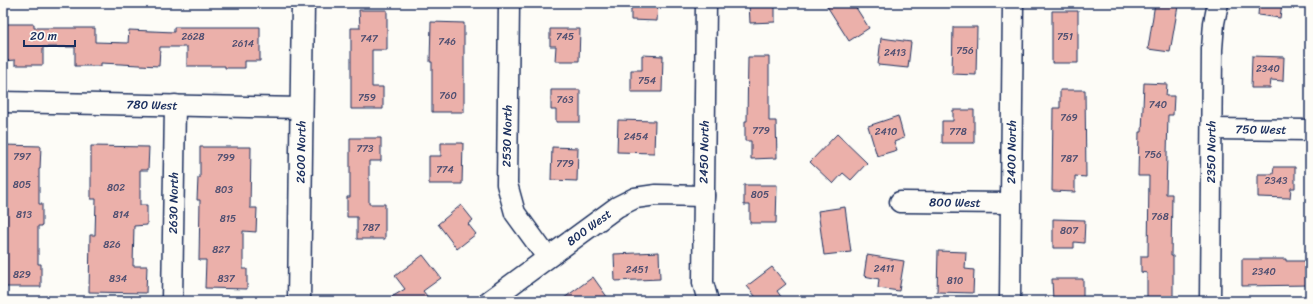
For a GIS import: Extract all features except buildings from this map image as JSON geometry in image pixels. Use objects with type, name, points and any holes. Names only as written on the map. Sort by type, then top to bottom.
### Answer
[{"type":"street","name":"2600 North","points":[[299,301],[303,3]]},
{"type":"street","name":"2530 North","points":[[509,3],[507,184],[515,213],[547,257]]},
{"type":"street","name":"2450 North","points":[[706,3],[703,283],[708,301]]},
{"type":"street","name":"2400 North","points":[[1010,301],[1013,3]]},
{"type":"street","name":"2350 North","points":[[1210,301],[1212,49],[1214,23],[1218,3]]},
{"type":"street","name":"780 West","points":[[3,102],[302,108]]},
{"type":"street","name":"2630 North","points":[[172,301],[175,105]]},
{"type":"street","name":"750 West","points":[[1212,129],[1310,130]]},
{"type":"street","name":"800 West","points":[[489,301],[617,207],[635,198],[656,195],[704,196]]},
{"type":"street","name":"800 West","points":[[900,202],[1010,203]]}]
